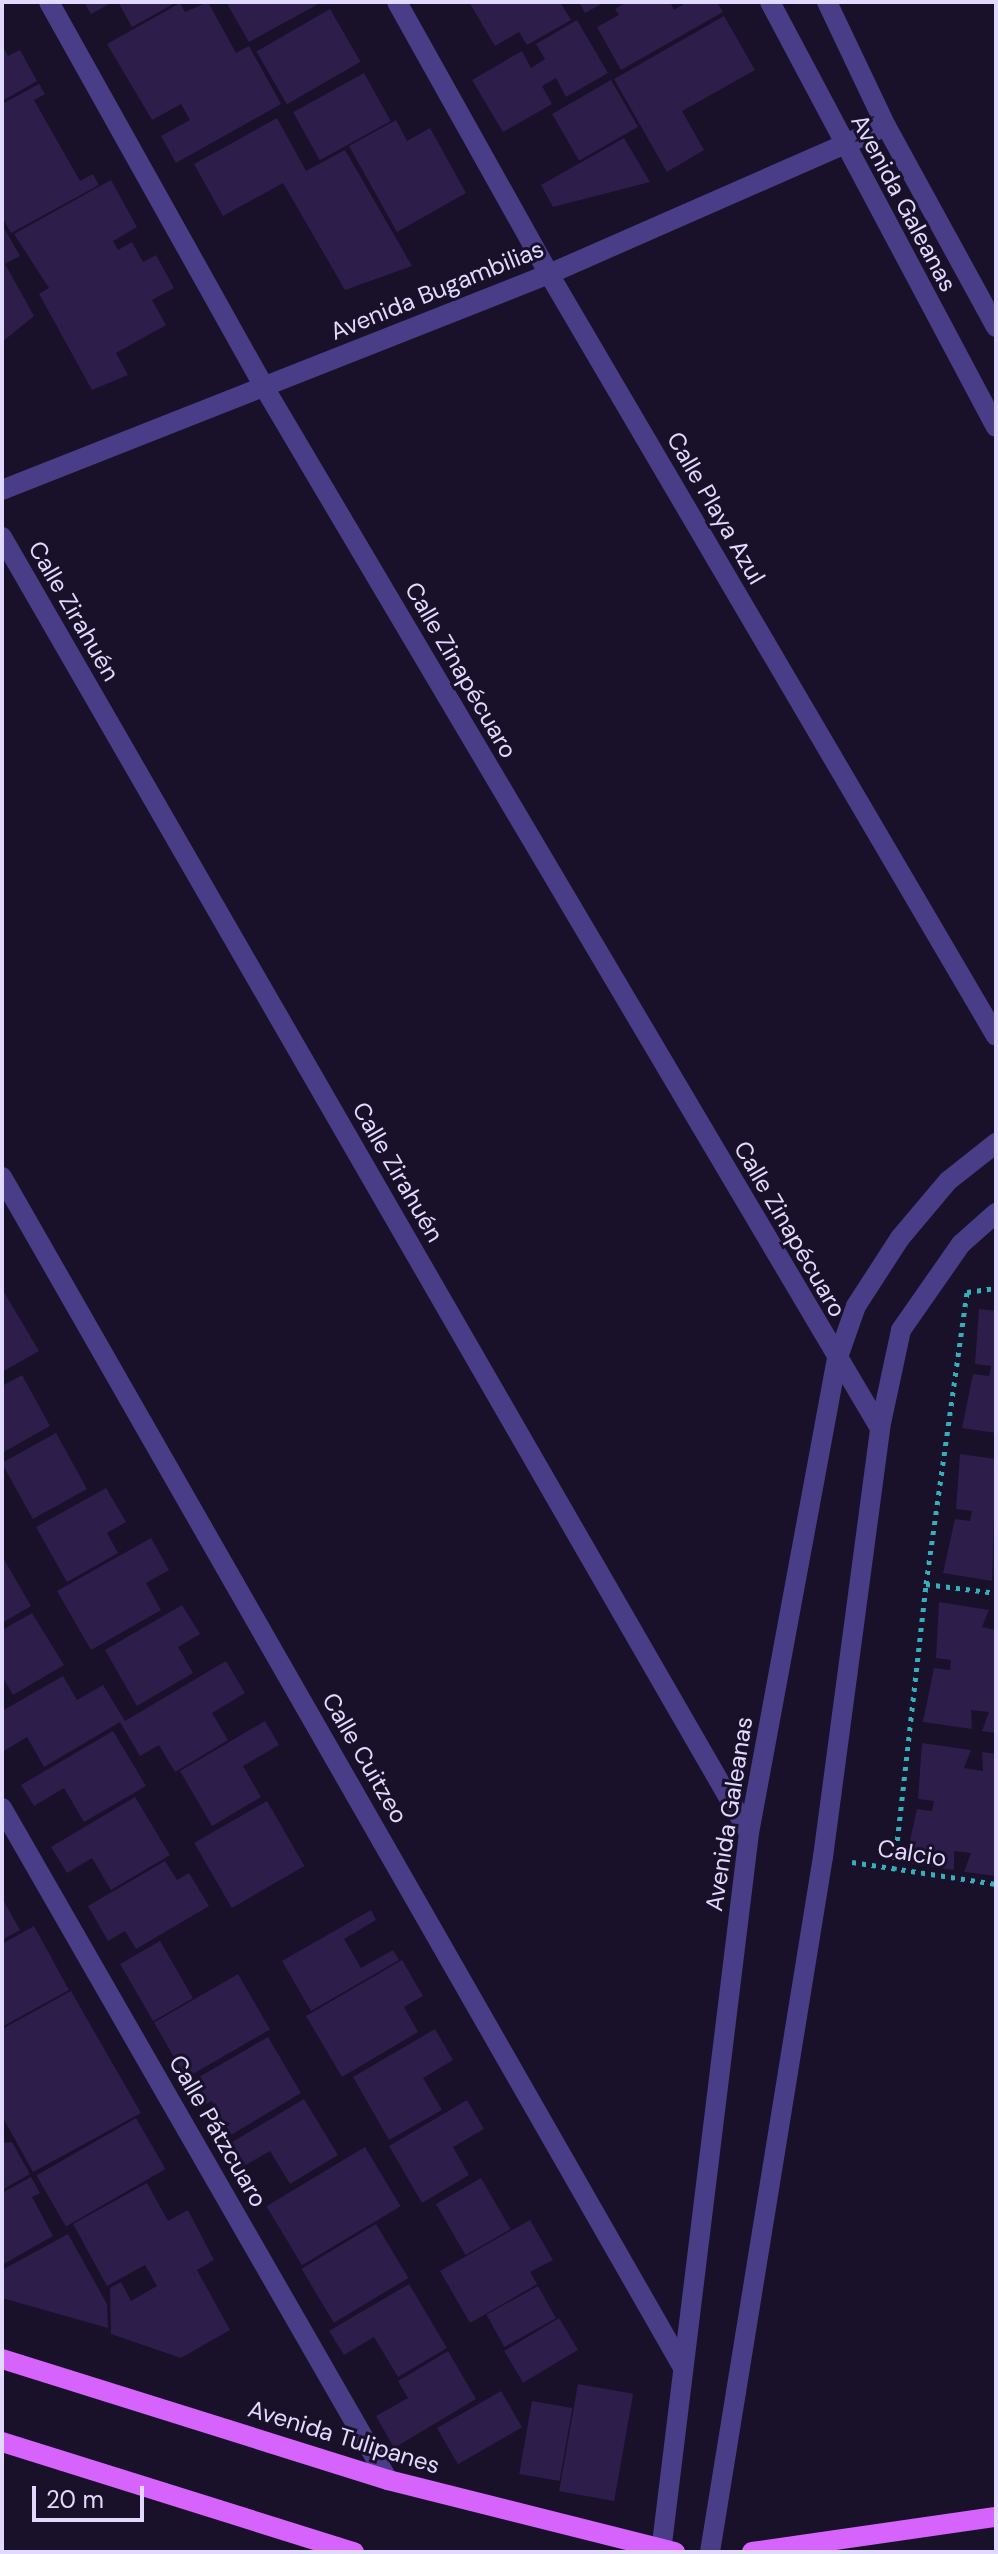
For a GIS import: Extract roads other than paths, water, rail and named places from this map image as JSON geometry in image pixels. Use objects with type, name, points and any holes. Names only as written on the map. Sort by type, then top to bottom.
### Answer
[{"type":"main road","name":"Avenida Tulipanes","points":[[2,2359],[388,2480],[665,2551]]},
{"type":"main road","points":[[2,2442],[354,2552]]},
{"type":"main road","points":[[752,2552],[996,2517]]},
{"type":"street","name":"Calle Zinapécuaro","points":[[49,2],[264,387],[880,1428]]},
{"type":"street","name":"Calle Playa Azul","points":[[397,2],[549,274],[996,1036]]},
{"type":"street","name":"Avenida Galeanas","points":[[770,2],[843,146],[996,427]]},
{"type":"street","name":"Avenida Galeanas","points":[[827,2],[886,126],[996,327]]},
{"type":"street","name":"Avenida Bugambilias","points":[[2,490],[549,274],[886,126]]},
{"type":"street","name":"Calle Zirahuén","points":[[2,537],[749,1833]]},
{"type":"street","name":"Avenida Galeanas","points":[[665,2551],[682,2366],[749,1833],[837,1360],[856,1306],[900,1238],[948,1181],[996,1143]]},
{"type":"street","name":"Calle Cuitzeo","points":[[2,1177],[682,2366]]},
{"type":"street","points":[[710,2552],[823,1857],[880,1428],[901,1330],[954,1253],[996,1213]]},
{"type":"street","name":"Calle Pátzcuaro","points":[[2,1808],[388,2480]]}]
